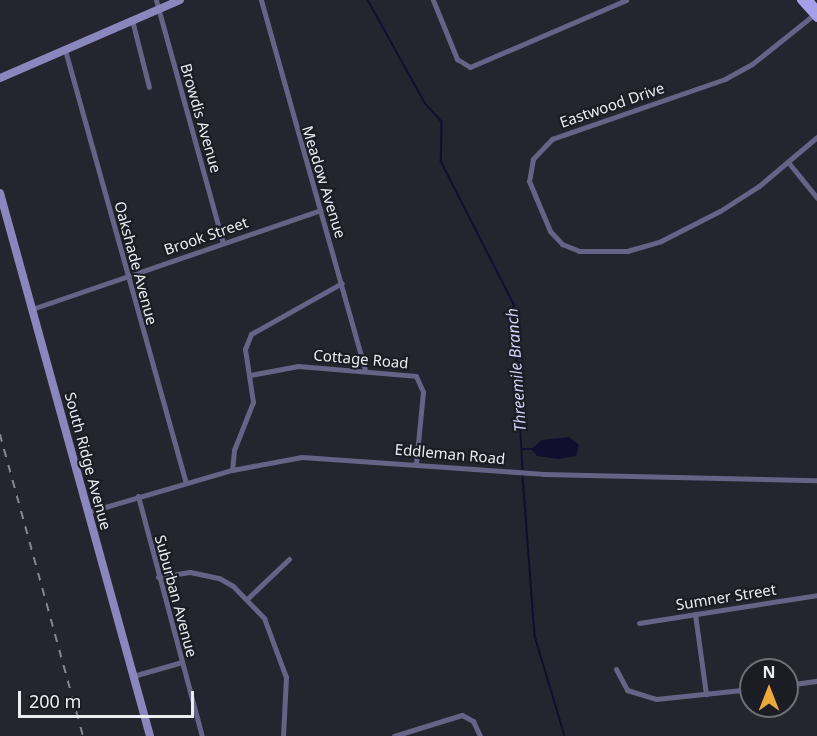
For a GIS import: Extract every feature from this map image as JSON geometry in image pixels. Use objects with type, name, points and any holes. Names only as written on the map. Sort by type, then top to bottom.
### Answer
[{"type":"main road","points":[[801,0],[816,14]]},
{"type":"main road","points":[[809,0],[816,14]]},
{"type":"street","name":"Browdis Avenue","points":[[156,0],[224,243]]},
{"type":"street","points":[[0,78],[180,0]]},
{"type":"street","name":"Meadow Avenue","points":[[261,0],[365,370]]},
{"type":"street","points":[[434,0],[465,67],[626,0]]},
{"type":"street","name":"Eastwood Drive","points":[[816,14],[752,64],[724,79],[552,139],[536,153],[529,176],[558,240],[579,251],[605,253],[648,246],[697,224],[740,200],[817,137]]},
{"type":"street","points":[[132,20],[149,87]]},
{"type":"street","name":"Oakshade Avenue","points":[[65,50],[186,482]]},
{"type":"street","points":[[788,162],[817,198]]},
{"type":"street","name":"South Ridge Avenue","points":[[0,193],[150,736]]},
{"type":"street","name":"Brook Street","points":[[32,309],[321,210]]},
{"type":"street","points":[[232,470],[234,450],[253,402],[246,349],[251,334],[342,283]]},
{"type":"street","name":"Cottage Road","points":[[250,375],[298,366],[409,373],[421,380],[416,463]]},
{"type":"street","name":"Eddleman Road","points":[[88,512],[232,470],[302,457],[416,463],[543,474],[817,480]]},
{"type":"street","name":"Suburban Avenue","points":[[138,496],[202,736]]},
{"type":"street","points":[[247,599],[289,559]]},
{"type":"street","points":[[158,577],[205,574],[233,585],[264,618],[282,659],[288,698],[283,736]]},
{"type":"street","name":"Sumner Street","points":[[639,623],[817,596]]},
{"type":"street","points":[[695,614],[706,694]]},
{"type":"street","points":[[133,676],[182,662]]},
{"type":"street","points":[[616,669],[627,690],[656,699],[739,690]]},
{"type":"street","points":[[799,683],[817,681]]},
{"type":"street","points":[[394,736],[462,715],[473,721],[480,736]]},
{"type":"shaded area","points":[[569,437],[579,445],[576,456],[558,459],[537,456],[531,449],[542,440]]},
{"type":"waterway","name":"Threemile Branch","points":[[368,0],[425,103],[442,122],[441,161],[514,304],[523,471]]},
{"type":"waterway","points":[[523,449],[533,449]]},
{"type":"waterway","name":"Threemile Branch","points":[[523,476],[535,636],[565,736]]},
{"type":"railway","points":[[0,434],[83,736]]}]
